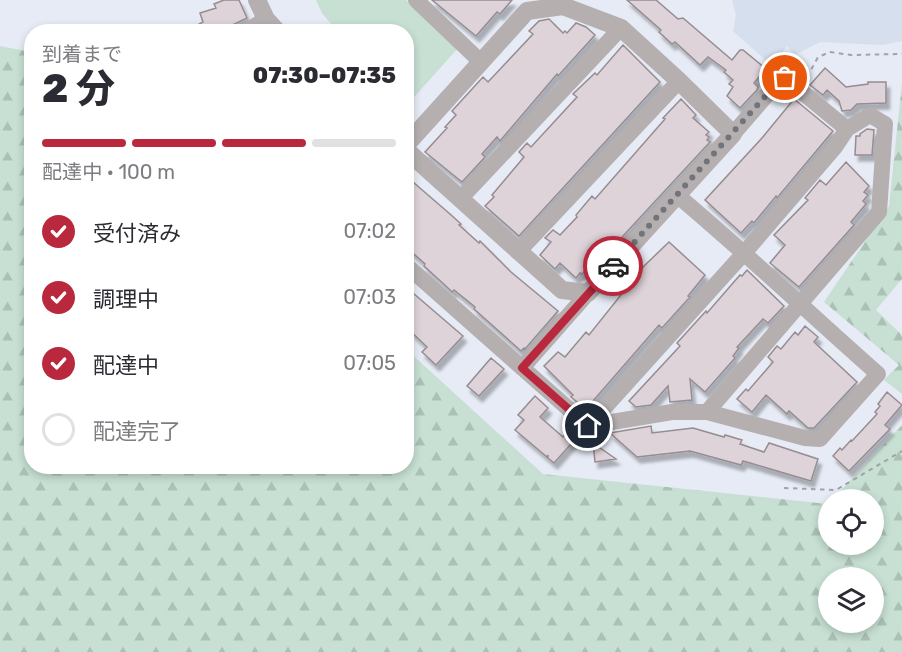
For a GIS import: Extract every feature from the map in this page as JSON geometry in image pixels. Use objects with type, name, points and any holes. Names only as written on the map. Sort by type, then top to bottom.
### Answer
[{"type":"street","points":[[257,0],[271,24]]},
{"type":"street","points":[[416,0],[481,62]]},
{"type":"street","points":[[414,139],[527,11],[543,3],[563,6],[621,28],[680,81],[733,134]]},
{"type":"street","points":[[460,199],[621,28]]},
{"type":"street","points":[[522,368],[779,81],[785,78],[847,129]]},
{"type":"street","points":[[518,252],[680,81]]},
{"type":"street","points":[[588,426],[745,252],[835,147],[847,129],[870,115],[885,124],[879,212],[707,412]]},
{"type":"street","points":[[414,156],[562,290],[588,293]]},
{"type":"street","points":[[588,426],[672,412],[707,412],[805,438],[820,439],[878,374],[799,304],[745,252],[678,196]]},
{"type":"street","points":[[414,272],[588,426]]},
{"type":"path","points":[[785,78],[811,69],[819,57],[830,52],[851,55],[902,54]]},
{"type":"path","points":[[784,488],[836,490],[902,451]]},
{"type":"shaded area","points":[[732,0],[902,0],[902,41],[882,45],[820,42],[795,55],[787,46],[772,66],[733,31],[736,15]]},
{"type":"green space","points":[[316,0],[406,0],[458,48],[414,97],[414,24],[331,24],[322,13]]},
{"type":"green space","points":[[0,46],[24,51],[24,474],[414,474],[414,356],[543,474],[818,503],[818,555],[884,555],[884,489],[842,489],[902,425],[902,652],[0,652]]},
{"type":"green space","points":[[902,83],[902,279],[876,310],[902,335],[902,394],[884,380],[899,365],[824,302],[889,206]]},
{"type":"building","points":[[224,0],[239,0],[247,18],[235,24],[199,24],[203,22],[200,13],[216,8],[214,4]]},
{"type":"building","points":[[432,0],[512,0],[500,14],[497,12],[476,36]]},
{"type":"building","points":[[627,0],[656,0],[678,19],[683,18],[732,60],[740,50],[743,50],[766,69],[754,83],[758,87],[757,90],[740,108],[727,96],[733,87],[729,84],[733,80],[724,72],[726,70],[708,57],[700,65],[675,42],[672,44],[659,32],[661,30]]},
{"type":"building","points":[[549,19],[563,33],[565,31],[567,33],[576,23],[586,27],[595,35],[558,76],[557,74],[500,141],[497,137],[482,154],[485,157],[462,182],[425,152],[456,115],[452,111],[483,77],[488,82],[533,34],[529,31],[539,21]]},
{"type":"building","points":[[623,45],[660,82],[519,236],[485,206],[524,157],[519,152],[527,143],[531,147],[577,97],[573,94],[595,73],[597,75]]},
{"type":"building","points":[[825,68],[846,87],[868,84],[868,82],[886,82],[886,103],[857,104],[851,110],[842,111],[839,101],[827,90],[823,95],[810,85]]},
{"type":"building","points":[[681,99],[696,115],[693,118],[709,132],[706,135],[710,142],[598,263],[595,260],[576,278],[560,263],[555,269],[540,255],[551,242],[545,238],[553,230],[560,235],[592,196],[595,199]]},
{"type":"building","points":[[794,99],[833,131],[777,198],[776,196],[754,223],[752,221],[741,233],[705,200]]},
{"type":"building","points":[[867,129],[874,130],[872,155],[855,155],[856,136],[860,136]]},
{"type":"building","points":[[846,162],[869,186],[864,192],[868,195],[863,201],[866,204],[851,222],[854,225],[799,287],[770,263],[785,245],[774,235],[808,200],[805,198],[820,180],[826,185]]},
{"type":"building","points":[[414,183],[479,243],[480,241],[511,272],[558,311],[521,351],[474,309],[475,307],[454,290],[452,292],[424,266],[425,264],[414,254]]},
{"type":"building","points":[[669,242],[705,275],[688,296],[690,297],[662,328],[659,325],[586,409],[571,397],[573,395],[544,366],[558,352],[565,357],[586,332],[589,335],[644,266]]},
{"type":"building","points":[[747,270],[784,306],[768,323],[763,319],[737,347],[739,348],[733,356],[735,358],[705,392],[690,379],[692,400],[670,402],[668,386],[651,405],[636,407],[629,401],[680,346],[677,343]]},
{"type":"building","points":[[414,294],[463,336],[436,365],[422,352],[427,347],[414,335]]},
{"type":"building","points":[[805,326],[818,337],[814,342],[857,382],[814,428],[808,428],[789,411],[787,414],[766,395],[752,412],[737,399],[746,389],[748,391],[773,362],[768,357],[777,346],[781,349],[795,332],[798,335]]},
{"type":"building","points":[[491,358],[504,369],[479,396],[467,386]]},
{"type":"building","points":[[887,392],[902,405],[885,425],[890,429],[849,471],[833,456],[840,448],[842,450],[852,441],[877,414],[875,412],[880,406],[878,404]]},
{"type":"building","points":[[535,396],[548,408],[540,417],[563,437],[570,427],[580,434],[554,463],[548,455],[547,457],[515,430],[524,420],[518,415]]},
{"type":"building","points":[[651,426],[652,433],[693,428],[742,440],[740,444],[764,452],[769,443],[818,459],[811,481],[743,461],[741,465],[690,451],[637,457],[610,433]]},
{"type":"building","points":[[593,443],[616,459],[595,462]]},
{"type":"way so far","points":[[613,266],[779,81],[785,78]]},
{"type":"route","points":[[588,426],[522,368],[613,266]]}]
